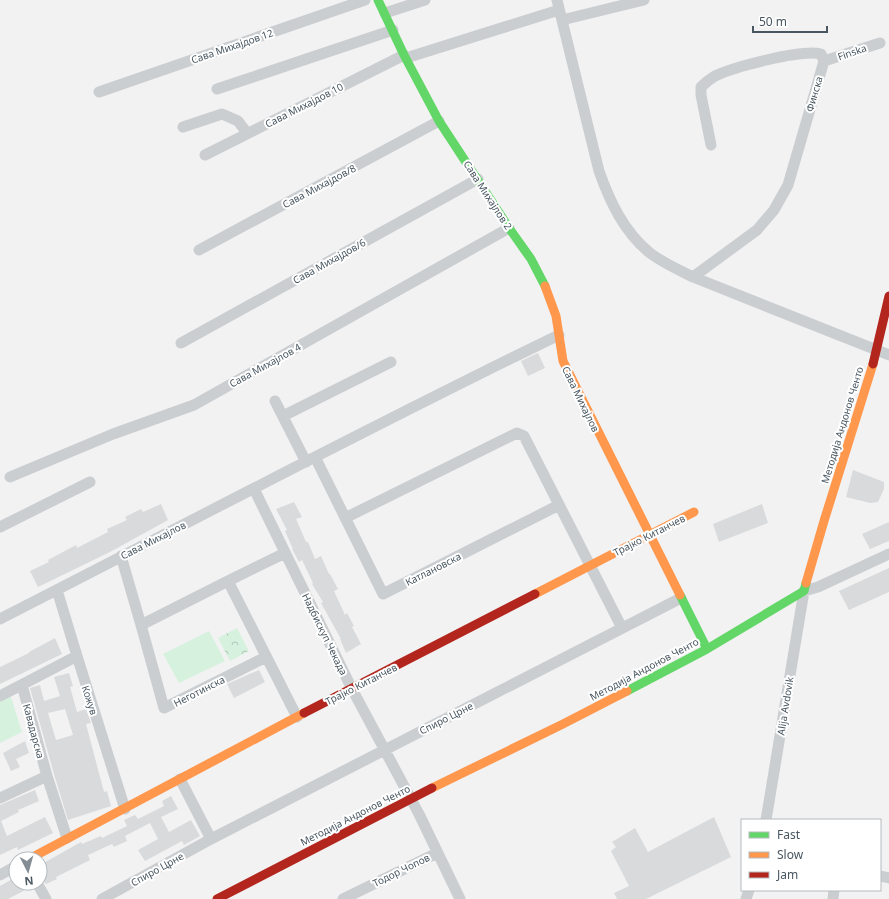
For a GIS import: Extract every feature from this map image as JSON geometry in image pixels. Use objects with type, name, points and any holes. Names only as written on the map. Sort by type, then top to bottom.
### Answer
[{"type":"street","name":"Сава Михајдов 12","points":[[99,92],[365,0]]},
{"type":"street","name":"Сава Михајлов 2","points":[[378,0],[439,121],[521,243],[539,274],[555,314],[559,335]]},
{"type":"street","points":[[385,13],[425,0]]},
{"type":"street","points":[[405,56],[559,10],[644,0]]},
{"type":"street","points":[[559,10],[598,171],[616,212],[630,233],[650,253],[693,277],[889,355]]},
{"type":"street","points":[[217,89],[393,30]]},
{"type":"street","name":"Finska","points":[[824,61],[880,42]]},
{"type":"street","points":[[711,145],[701,95],[701,87],[705,83],[715,76],[735,68],[795,55],[818,53],[821,54],[824,61]]},
{"type":"street","name":"Сава Михајдов 10","points":[[205,155],[405,56]]},
{"type":"street","name":"Финска","points":[[693,277],[757,230],[774,210],[788,185],[824,61]]},
{"type":"street","points":[[183,127],[222,114],[238,121],[247,133]]},
{"type":"street","name":"Сава Михајдов/8","points":[[199,250],[439,121]]},
{"type":"street","name":"Сава Михајдов/6","points":[[181,343],[478,180]]},
{"type":"street","name":"Сава Михајлов 4","points":[[10,477],[113,434],[194,405],[510,228]]},
{"type":"street","name":"Методија Андонов Ченто","points":[[217,899],[411,799],[563,724],[707,649],[804,591],[824,521],[877,351],[889,296]]},
{"type":"street","name":"Сава Михајлов","points":[[0,620],[121,556],[473,377],[559,335],[563,362],[707,649]]},
{"type":"street","points":[[282,416],[391,362]]},
{"type":"street","points":[[275,402],[282,416],[310,460]]},
{"type":"street","points":[[345,518],[517,432],[524,436],[622,628]]},
{"type":"street","name":"Катлановска","points":[[310,460],[345,518],[383,594],[559,505]]},
{"type":"street","points":[[0,527],[90,482]]},
{"type":"street","name":"Надбискуп Чекада","points":[[254,489],[352,689],[411,799],[460,899]]},
{"type":"street","name":"Трајко Китанчев","points":[[43,851],[297,717],[694,512]]},
{"type":"street","points":[[141,625],[285,553]]},
{"type":"street","points":[[804,591],[818,587],[889,554]]},
{"type":"street","name":"Неготинска","points":[[121,556],[164,708],[266,656]]},
{"type":"street","points":[[228,581],[297,717]]},
{"type":"street","name":"Кожув","points":[[58,590],[125,809]]},
{"type":"street","name":"Alija Avdovik","points":[[766,819],[804,591]]},
{"type":"street","name":"Спиро Црне","points":[[102,899],[211,839],[682,598]]},
{"type":"street","points":[[0,696],[77,656]]},
{"type":"street","name":"Кавадарска","points":[[22,685],[47,776],[67,838]]},
{"type":"street","points":[[0,798],[47,776]]},
{"type":"street","points":[[180,779],[211,839]]},
{"type":"street","name":"Тодор Чопов","points":[[343,899],[437,852]]},
{"type":"green space","points":[[237,628],[249,651],[230,661],[218,638]]},
{"type":"green space","points":[[209,631],[225,661],[179,683],[163,654]]},
{"type":"green space","points":[[11,697],[22,732],[0,743],[0,702]]},
{"type":"building","points":[[538,353],[545,368],[528,376],[521,361]]},
{"type":"building","points":[[853,470],[884,482],[884,489],[878,502],[870,503],[846,497]]},
{"type":"building","points":[[294,502],[302,517],[296,519],[306,542],[308,542],[315,559],[321,556],[338,589],[334,591],[345,615],[347,613],[354,626],[352,627],[361,644],[346,653],[341,639],[321,603],[323,602],[312,584],[313,583],[302,560],[299,562],[292,549],[285,531],[287,530],[276,509]]},
{"type":"building","points":[[161,504],[168,520],[110,552],[38,587],[30,571],[49,562],[48,560],[76,545],[77,548],[108,532],[107,529],[127,520],[125,517],[141,509],[143,512]]},
{"type":"building","points":[[762,504],[768,523],[719,542],[713,524]]},
{"type":"building","points":[[889,522],[889,541],[870,549],[862,534]]},
{"type":"building","points":[[889,568],[889,592],[849,610],[839,591]]},
{"type":"building","points":[[55,638],[62,654],[0,684],[0,667]]},
{"type":"building","points":[[259,670],[265,682],[234,698],[227,684]]},
{"type":"building","points":[[69,673],[73,686],[70,687],[77,712],[86,709],[91,723],[86,724],[104,792],[107,791],[111,806],[68,820],[30,688],[40,685],[44,701],[60,696],[54,677]],"holes":[[[65,709],[73,735],[56,740],[48,713]]]},
{"type":"building","points":[[25,741],[29,753],[16,759],[20,767],[11,771],[3,753]]},
{"type":"building","points":[[35,790],[39,801],[18,810],[19,812],[1,821],[7,836],[45,817],[53,833],[18,850],[17,847],[0,855],[0,805]]},
{"type":"building","points":[[171,796],[178,809],[161,817],[169,832],[191,820],[200,836],[184,845],[182,841],[145,861],[138,850],[158,839],[150,823],[125,836],[127,841],[114,847],[112,844],[88,855],[90,860],[56,877],[57,879],[48,883],[48,861],[81,842],[82,844],[101,836],[102,838],[127,826],[124,820],[135,815],[138,819],[164,806],[162,801]]},
{"type":"building","points":[[714,817],[731,857],[646,899],[617,899],[614,893],[629,886],[611,851],[616,847],[612,842],[635,828],[648,852]]},
{"type":"building","points":[[8,882],[8,891],[23,891],[8,899],[0,899],[0,886]]},
{"type":"traffic: fast","points":[[378,0],[404,55],[439,121],[531,259],[545,286]]},
{"type":"traffic: fast","points":[[627,691],[707,649],[804,591],[806,583]]},
{"type":"traffic: fast","points":[[680,595],[707,649]]},
{"type":"traffic: slow","points":[[545,286],[556,316],[563,361],[680,595]]},
{"type":"traffic: slow","points":[[806,583],[873,364]]},
{"type":"traffic: slow","points":[[535,594],[694,512]]},
{"type":"traffic: slow","points":[[432,788],[627,691]]},
{"type":"traffic: slow","points":[[44,851],[304,713]]},
{"type":"traffic: jam","points":[[873,364],[889,296]]},
{"type":"traffic: jam","points":[[304,713],[535,594]]},
{"type":"traffic: jam","points":[[217,899],[432,788]]}]
